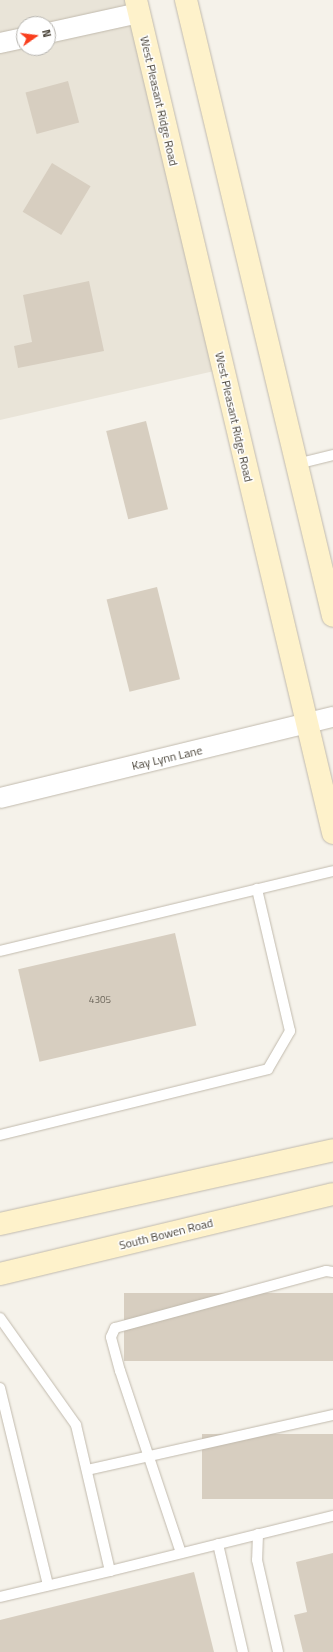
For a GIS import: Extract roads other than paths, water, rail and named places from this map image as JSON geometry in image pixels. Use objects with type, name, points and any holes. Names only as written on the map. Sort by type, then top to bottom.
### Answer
[{"type":"main road","points":[[186,0],[333,616]]},
{"type":"main road","name":"West Pleasant Ridge Road","points":[[137,6],[333,833]]},
{"type":"main road","points":[[0,1224],[323,1152],[333,1136]]},
{"type":"main road","name":"South Bowen Road","points":[[0,1274],[332,1195]]},
{"type":"street","points":[[56,30],[137,6]]},
{"type":"street","points":[[0,43],[16,40]]},
{"type":"street","name":"Kay Lynn Lane","points":[[0,798],[333,717]]},
{"type":"lane","points":[[297,464],[333,455]]},
{"type":"lane","points":[[0,951],[333,871]]},
{"type":"lane","points":[[0,1135],[268,1069],[290,1031],[257,889]]},
{"type":"lane","points":[[181,1553],[147,1456],[120,1371],[111,1337],[115,1328],[326,1271],[333,1272]]},
{"type":"lane","points":[[0,1318],[76,1425],[110,1571]]},
{"type":"lane","points":[[0,1388],[48,1585]]},
{"type":"lane","points":[[86,1470],[333,1415]]},
{"type":"lane","points":[[0,1597],[333,1516]]},
{"type":"lane","points":[[258,1534],[257,1560],[278,1652]]},
{"type":"lane","points":[[218,1544],[243,1652]]}]
